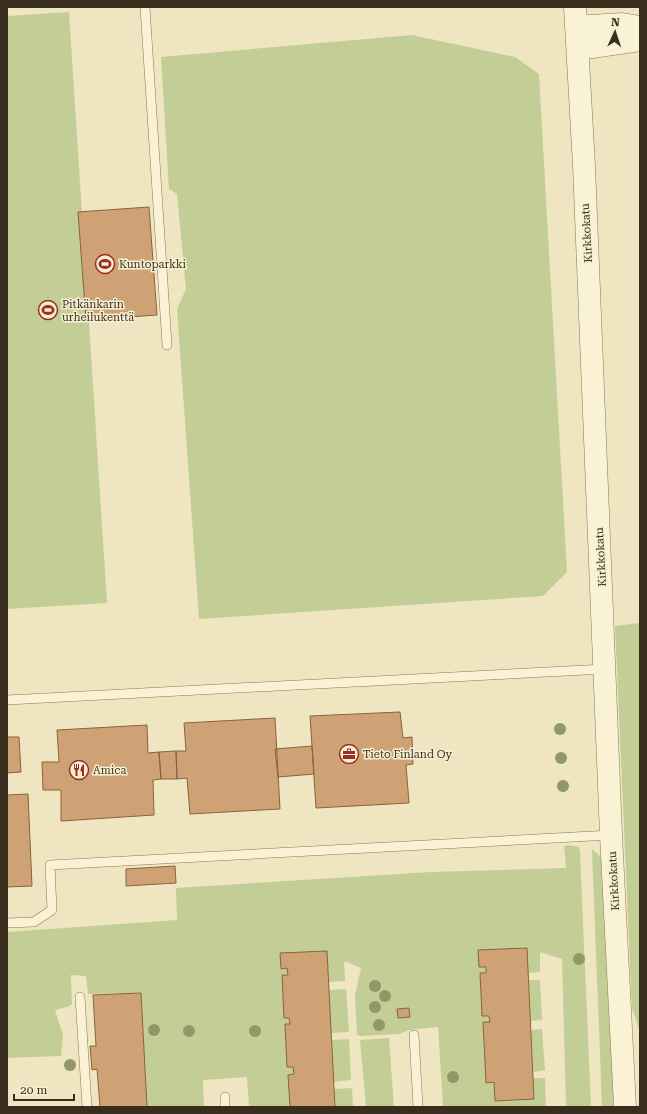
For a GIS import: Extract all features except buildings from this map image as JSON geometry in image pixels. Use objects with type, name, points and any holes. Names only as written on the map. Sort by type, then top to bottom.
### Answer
[{"type":"street","points":[[575,14],[640,27]]},
{"type":"street","name":"Kirkkokatu","points":[[575,14],[578,49],[611,835],[625,1107]]},
{"type":"street","points":[[578,49],[640,40]]},
{"type":"lane","points":[[145,7],[166,344]]},
{"type":"lane","points":[[7,700],[605,669]]},
{"type":"lane","points":[[7,923],[34,922],[52,910],[50,865],[611,835]]},
{"type":"lane","points":[[80,997],[87,1107]]},
{"type":"lane","points":[[414,1035],[418,1107]]},
{"type":"lane","points":[[225,1097],[226,1107]]},
{"type":"green space","name":"Pitkänkarin urheilukenttä","points":[[69,12],[107,603],[7,609],[7,16]]},
{"type":"green space","points":[[412,35],[515,57],[539,74],[567,572],[543,596],[199,619],[177,309],[186,289],[177,194],[169,189],[161,57]]},
{"type":"green space","points":[[640,623],[640,1033],[632,1007],[615,626]]},
{"type":"green space","points":[[567,845],[579,847],[580,851],[591,1107],[566,1107],[562,959],[540,952],[540,972],[528,973],[486,967],[486,973],[480,973],[482,1016],[489,1016],[490,1022],[483,1022],[486,1082],[494,1082],[495,1101],[534,1099],[533,1078],[545,1078],[546,1107],[443,1107],[438,1027],[409,1030],[399,1034],[357,1035],[355,995],[361,968],[344,962],[345,981],[328,982],[327,951],[281,968],[287,968],[288,975],[282,976],[284,1018],[289,1018],[290,1024],[285,1025],[287,1067],[293,1067],[294,1074],[288,1075],[290,1107],[249,1107],[247,1077],[203,1080],[204,1107],[147,1107],[141,993],[88,994],[86,976],[71,975],[72,1004],[70,1006],[55,1010],[63,1035],[61,1056],[7,1058],[7,932],[177,920],[176,888],[431,872],[566,868],[564,847]]},
{"type":"green space","points":[[592,849],[602,858],[615,1107],[602,1107]]},
{"type":"green space","points":[[529,980],[540,980],[542,1020],[530,1021]]},
{"type":"green space","points":[[346,989],[349,1032],[331,1033],[329,990]]},
{"type":"green space","points":[[542,1029],[545,1070],[533,1072],[531,1030]]},
{"type":"green space","points":[[389,1038],[394,1107],[366,1107],[360,1040]]},
{"type":"green space","points":[[349,1039],[351,1080],[333,1082],[331,1040]]},
{"type":"green space","points":[[352,1088],[353,1107],[335,1107],[334,1089]]},
{"type":"place","name":"Kuntoparkki","points":[[105,264]]},
{"type":"place","name":"Pitkänkarin urheilukenttä","points":[[48,310]]},
{"type":"place","name":"Tieto Finland Oy","points":[[349,754]]},
{"type":"place","name":"Amica","points":[[79,770]]}]
